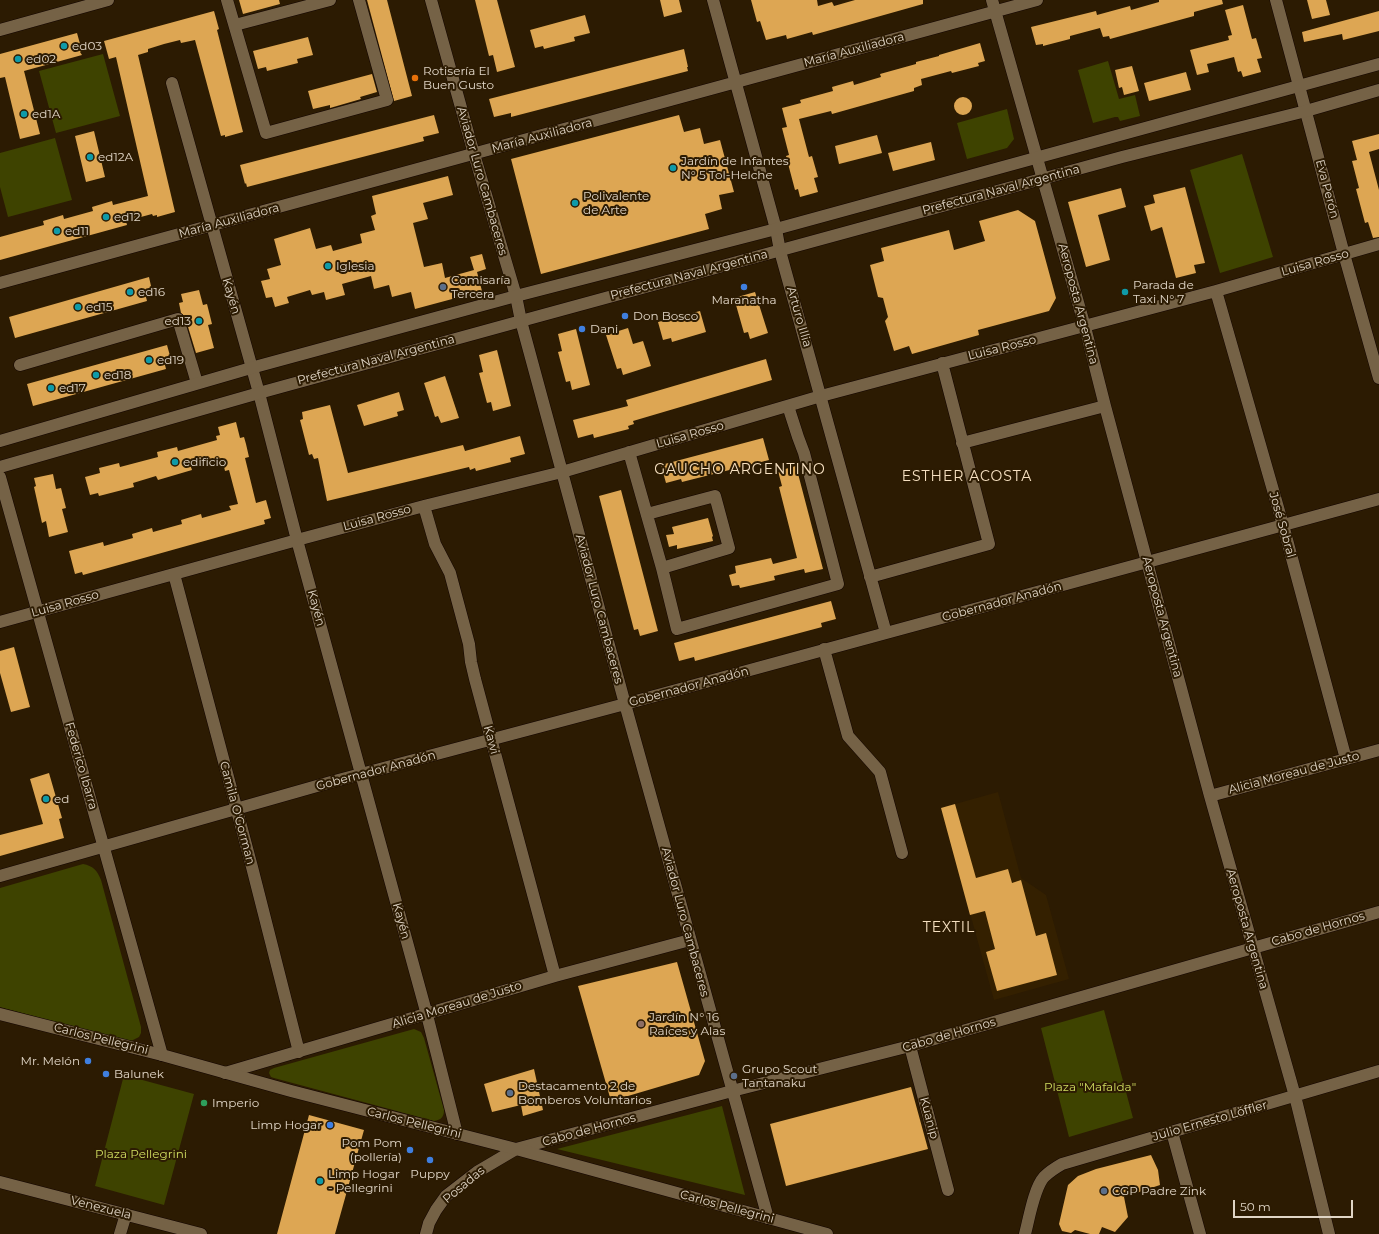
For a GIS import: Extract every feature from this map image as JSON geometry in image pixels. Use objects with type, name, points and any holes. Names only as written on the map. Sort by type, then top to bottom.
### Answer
[{"type":"street","points":[[0,30],[108,0]]},
{"type":"street","points":[[227,0],[266,133],[387,100],[359,0]]},
{"type":"street","points":[[235,25],[330,0]]},
{"type":"street","name":"Aviador Luro Cambaceres","points":[[431,0],[516,296],[521,321],[625,704],[768,1218]]},
{"type":"street","name":"Arturo Illia","points":[[713,0],[776,229],[780,251],[886,633]]},
{"type":"street","name":"María Auxiliadora","points":[[0,283],[736,83],[994,6],[1037,0]]},
{"type":"street","name":"Eva Perón","points":[[1276,0],[1379,378]]},
{"type":"street","name":"Aeroposta Argentina","points":[[994,6],[1085,327],[1210,796],[1294,1096],[1329,1234]]},
{"type":"street","name":"Prefectura Naval Argentina","points":[[0,440],[251,368],[516,296],[776,229],[1379,64]]},
{"type":"street","name":"Kayén","points":[[172,83],[259,393],[297,540],[427,1015],[457,1134]]},
{"type":"street","name":"Prefectura Naval Argentina","points":[[0,467],[259,393],[521,321],[1122,157],[1306,112],[1379,90]]},
{"type":"street","name":"Luisa Rosso","points":[[0,622],[424,506],[562,472],[821,396],[1085,327],[1379,244]]},
{"type":"street","name":"José Sobral","points":[[1216,291],[1283,525],[1346,759]]},
{"type":"street","points":[[20,365],[178,319],[197,383]]},
{"type":"street","points":[[870,577],[989,544],[942,364]]},
{"type":"street","points":[[629,452],[662,568],[677,629],[838,584],[804,453],[788,406]]},
{"type":"street","points":[[962,443],[1105,406]]},
{"type":"street","name":"Federico Ibarra","points":[[0,477],[162,1055]]},
{"type":"street","points":[[646,514],[715,496],[729,548],[662,568]]},
{"type":"street","name":"Gobernador Anadón","points":[[0,876],[361,774],[625,704],[1379,499]]},
{"type":"street","name":"Kawi","points":[[424,506],[435,544],[450,573],[469,644],[471,662],[491,740],[555,976]]},
{"type":"street","name":"Camila O'Gorman","points":[[174,574],[299,1052]]},
{"type":"street","points":[[824,650],[848,736],[880,772],[902,853]]},
{"type":"street","name":"Alicia Moreau de Justo","points":[[1210,796],[1379,750]]},
{"type":"street","name":"Cabo de Hornos","points":[[516,1149],[732,1091],[910,1046],[1252,947],[1379,912]]},
{"type":"street","name":"Alicia Moreau de Justo","points":[[225,1073],[427,1015],[555,976],[690,940]]},
{"type":"street","name":"Carlos Pellegrini","points":[[0,1014],[162,1055],[225,1073],[516,1149],[827,1234]]},
{"type":"street","name":"Kuanip","points":[[910,1046],[948,1190]]},
{"type":"street","name":"Julio Ernesto Löffler","points":[[1025,1234],[1039,1185],[1044,1178],[1062,1164],[1379,1071]]},
{"type":"street","points":[[1172,1132],[1200,1234]]},
{"type":"street","name":"Posadas","points":[[426,1234],[429,1223],[446,1196],[477,1172],[516,1149]]},
{"type":"street","name":"Venezuela","points":[[0,1182],[201,1234]]},
{"type":"street","points":[[120,1234],[126,1214]]},
{"type":"shaded area","points":[[998,792],[1021,878],[1046,895],[1069,979],[994,1000],[941,808]]},
{"type":"green space","points":[[103,54],[120,116],[56,133],[39,71]]},
{"type":"green space","points":[[1108,61],[1119,99],[1135,95],[1140,116],[1120,121],[1118,117],[1115,117],[1093,123],[1078,70]]},
{"type":"green space","points":[[1007,109],[1014,139],[1007,148],[967,159],[957,123]]},
{"type":"green space","points":[[55,138],[72,200],[8,217],[0,187],[0,153]]},
{"type":"green space","points":[[1242,154],[1273,257],[1220,273],[1190,170]]},
{"type":"green space","points":[[83,864],[94,869],[101,880],[141,1027],[139,1037],[129,1042],[0,1007],[0,888]]},
{"type":"green space","name":"Plaza \"Mafalda\"","points":[[1104,1010],[1133,1118],[1069,1137],[1041,1028]]},
{"type":"green space","points":[[414,1029],[421,1032],[424,1038],[444,1110],[443,1116],[436,1121],[274,1078],[271,1077],[269,1073],[270,1070],[274,1068]]},
{"type":"green space","name":"Plaza Pellegrini","points":[[124,1075],[194,1094],[164,1205],[95,1186]]},
{"type":"green space","points":[[722,1106],[745,1195],[557,1149]]},
{"type":"building","points":[[239,0],[279,0],[280,4],[243,14]]},
{"type":"building","points":[[367,0],[387,0],[412,96],[394,101]]},
{"type":"building","points":[[475,0],[497,0],[515,67],[497,72],[493,55],[489,56]]},
{"type":"building","points":[[660,0],[679,0],[682,12],[664,17]]},
{"type":"building","points":[[751,0],[817,0],[818,6],[832,2],[834,6],[855,0],[923,0],[923,4],[813,35],[812,32],[787,39],[786,35],[766,40],[760,21],[757,22]]},
{"type":"building","points":[[1159,0],[1222,0],[1223,4],[1194,12],[1194,16],[1110,39],[1109,36],[1103,37],[1100,28],[1070,36],[1070,39],[1043,46],[1043,44],[1036,45],[1031,27],[1096,11],[1097,15],[1130,6],[1131,10],[1159,2]]},
{"type":"building","points":[[1307,0],[1326,0],[1330,15],[1312,19]]},
{"type":"building","points":[[1243,5],[1252,39],[1256,38],[1262,58],[1257,59],[1261,72],[1243,77],[1241,71],[1238,72],[1234,57],[1207,64],[1209,72],[1197,75],[1190,50],[1229,40],[1228,36],[1232,35],[1225,10]]},
{"type":"building","points":[[214,11],[219,29],[217,30],[243,132],[225,137],[225,135],[221,136],[195,40],[181,43],[180,40],[164,44],[148,49],[148,52],[138,55],[175,212],[157,217],[157,215],[153,216],[152,214],[126,221],[127,225],[0,260],[0,237],[44,225],[43,221],[63,215],[64,219],[93,211],[92,207],[112,201],[113,205],[148,196],[116,57],[109,59],[104,41]]},
{"type":"building","points":[[1379,11],[1379,31],[1343,40],[1342,34],[1304,42],[1302,32]]},
{"type":"building","points":[[585,15],[590,33],[574,37],[575,41],[544,49],[543,46],[535,48],[530,30]]},
{"type":"building","points":[[77,33],[82,51],[80,52],[82,55],[24,71],[40,134],[20,139],[5,77],[0,78],[0,54]]},
{"type":"building","points":[[308,37],[313,55],[297,59],[298,63],[267,71],[266,67],[258,69],[253,51]]},
{"type":"building","points":[[980,43],[985,61],[978,63],[979,66],[952,73],[951,71],[921,79],[922,85],[914,88],[914,91],[832,114],[831,111],[799,119],[809,157],[812,156],[818,177],[814,178],[818,192],[800,197],[798,189],[795,190],[786,156],[789,155],[782,128],[787,127],[782,108],[801,103],[800,100],[833,91],[832,87],[853,81],[854,85],[881,77],[880,74]]},
{"type":"building","points":[[684,49],[688,71],[511,117],[511,113],[494,117],[489,99]]},
{"type":"building","points":[[1132,66],[1139,91],[1124,95],[1122,87],[1119,88],[1115,70]]},
{"type":"building","points":[[1186,72],[1191,90],[1149,101],[1144,83]]},
{"type":"building","points":[[372,74],[377,92],[360,97],[361,99],[330,108],[330,105],[313,109],[308,91]]},
{"type":"building","points":[[963,97],[969,100],[972,106],[969,112],[963,115],[957,112],[954,106],[957,100]]},
{"type":"building","points":[[434,115],[439,133],[423,137],[424,141],[247,187],[246,183],[245,184],[240,165]]},
{"type":"building","points":[[679,115],[684,132],[700,128],[704,144],[720,140],[734,192],[719,195],[722,209],[705,214],[709,229],[541,274],[511,159]]},
{"type":"building","name":"ed12A","points":[[94,131],[105,177],[86,182],[75,136]]},
{"type":"building","points":[[1379,134],[1379,149],[1369,152],[1379,190],[1379,237],[1373,238],[1368,222],[1365,223],[1356,189],[1359,188],[1352,161],[1357,160],[1352,141]]},
{"type":"building","points":[[877,135],[882,153],[839,164],[835,146]]},
{"type":"building","points":[[931,142],[935,160],[893,171],[888,153]]},
{"type":"building","points":[[448,176],[453,195],[423,203],[428,219],[413,223],[424,267],[442,263],[445,278],[474,270],[470,257],[482,254],[486,269],[477,272],[482,291],[415,309],[411,292],[392,297],[389,285],[374,289],[371,276],[342,284],[345,295],[326,300],[324,292],[312,295],[310,290],[287,297],[289,303],[275,307],[272,297],[266,298],[261,281],[270,279],[267,269],[281,265],[274,239],[310,228],[316,249],[331,245],[333,251],[362,243],[360,234],[375,230],[371,216],[376,214],[372,196]]},
{"type":"building","points":[[1185,187],[1205,263],[1194,265],[1196,273],[1176,278],[1162,227],[1151,231],[1144,206],[1155,203],[1153,195]]},
{"type":"building","points":[[1121,188],[1126,207],[1098,215],[1110,260],[1086,267],[1068,202]]},
{"type":"building","points":[[1018,210],[1035,221],[1056,298],[1049,311],[978,330],[979,335],[912,354],[909,346],[894,351],[885,321],[888,317],[883,298],[878,297],[870,265],[884,261],[881,248],[949,230],[954,250],[985,241],[979,221]]},
{"type":"building","points":[[149,277],[153,295],[146,297],[147,301],[15,338],[9,317]]},
{"type":"building","name":"ed13","points":[[199,290],[203,305],[207,304],[212,324],[208,325],[214,348],[196,353],[185,317],[181,313],[179,303],[183,302],[181,294]]},
{"type":"building","points":[[755,292],[768,333],[750,339],[748,332],[744,333],[734,298]]},
{"type":"building","points":[[700,311],[706,332],[672,342],[671,338],[663,340],[658,322]]},
{"type":"building","points":[[628,328],[633,344],[643,341],[651,366],[623,375],[621,368],[617,369],[606,335]]},
{"type":"building","points":[[576,329],[590,385],[572,390],[570,381],[566,382],[558,352],[562,351],[558,334]]},
{"type":"building","points":[[167,345],[172,363],[165,365],[166,369],[33,406],[27,384]]},
{"type":"building","points":[[497,350],[511,406],[493,411],[491,402],[487,403],[479,373],[483,372],[479,355]]},
{"type":"building","points":[[766,359],[772,380],[633,421],[634,424],[628,426],[629,429],[594,438],[593,434],[578,438],[573,420],[628,406],[626,400]]},
{"type":"building","points":[[445,376],[459,418],[441,423],[438,416],[435,417],[424,383]]},
{"type":"building","points":[[399,392],[404,410],[397,412],[398,416],[364,426],[357,405]]},
{"type":"building","points":[[330,405],[348,473],[463,445],[465,451],[520,436],[525,454],[510,458],[511,462],[476,471],[475,468],[470,470],[469,467],[327,501],[318,458],[314,459],[312,454],[309,455],[300,420],[303,419],[302,412]]},
{"type":"building","points":[[236,422],[240,438],[244,437],[246,444],[249,457],[245,458],[256,503],[266,500],[271,518],[264,520],[265,524],[83,575],[82,572],[75,574],[69,551],[103,542],[104,546],[133,538],[132,534],[152,528],[153,532],[182,524],[181,520],[201,514],[202,518],[231,510],[229,506],[238,504],[229,470],[225,471],[222,458],[191,467],[192,470],[158,480],[156,476],[133,483],[134,487],[99,496],[98,493],[90,495],[85,477],[100,473],[99,468],[119,463],[120,467],[158,457],[157,452],[177,447],[178,451],[217,440],[216,436],[220,435],[218,427]]},
{"type":"building","points":[[763,438],[769,460],[682,482],[681,479],[666,483],[661,465]]},
{"type":"building","points":[[796,466],[823,569],[805,573],[804,569],[774,576],[775,580],[740,588],[739,585],[732,586],[729,575],[736,573],[735,566],[771,558],[773,564],[797,558],[779,487],[782,486],[778,471]]},
{"type":"building","points":[[53,474],[56,489],[61,488],[66,508],[62,509],[68,532],[49,537],[46,521],[42,523],[34,487],[36,486],[34,478]]},
{"type":"building","points":[[621,490],[658,631],[640,636],[638,629],[634,630],[599,496]]},
{"type":"building","points":[[708,518],[713,541],[677,549],[677,545],[669,547],[666,535],[674,534],[672,527]]},
{"type":"building","points":[[831,601],[836,619],[821,623],[822,627],[695,661],[694,657],[679,661],[674,643]]},
{"type":"building","points":[[14,647],[30,707],[11,712],[0,673],[0,651]]},
{"type":"building","points":[[49,773],[62,818],[59,819],[64,838],[0,856],[0,835],[43,824],[30,779]]},
{"type":"building","points":[[955,804],[976,878],[1008,869],[1012,883],[1021,880],[1036,936],[1046,933],[1057,975],[997,991],[986,952],[995,949],[985,911],[970,915],[941,808]]},
{"type":"building","name":"Jardín N° 16 Raíces y Alas","points":[[677,962],[705,1061],[699,1075],[611,1101],[578,986]]},
{"type":"building","points":[[534,1069],[543,1110],[523,1116],[521,1105],[492,1112],[484,1084]]},
{"type":"building","points":[[911,1087],[928,1149],[786,1186],[770,1124]]},
{"type":"building","name":"Limp Hogar - Pellegrini","points":[[309,1115],[364,1130],[335,1234],[277,1234]]},
{"type":"building","name":"CGP Padre Zink","points":[[1151,1155],[1158,1170],[1160,1185],[1124,1197],[1128,1217],[1115,1232],[1102,1227],[1099,1234],[1090,1234],[1075,1230],[1071,1233],[1062,1231],[1059,1224],[1068,1185],[1078,1176],[1096,1169]]},
{"type":"place","name":"ed03","points":[[64,46]]},
{"type":"place","name":"ed02","points":[[18,59]]},
{"type":"place","name":"Rotisería El Buen Gusto","points":[[415,78]]},
{"type":"place","name":"ed1A","points":[[24,114]]},
{"type":"place","name":"ed12A","points":[[90,157]]},
{"type":"place","name":"Jardín de Infantes N° 5 Tol-Helche","points":[[673,168]]},
{"type":"place","name":"Polivalente de Arte","points":[[575,203]]},
{"type":"place","name":"ed12","points":[[106,217]]},
{"type":"place","name":"ed11","points":[[57,231]]},
{"type":"place","name":"Iglesia","points":[[328,266]]},
{"type":"place","name":"Comisaría Tercera","points":[[443,287]]},
{"type":"place","name":"Maranatha","points":[[744,287]]},
{"type":"place","name":"ed16","points":[[130,292]]},
{"type":"place","name":"Parada de Taxi N° 7","points":[[1125,292]]},
{"type":"place","name":"ed15","points":[[78,307]]},
{"type":"place","name":"Don Bosco","points":[[625,316]]},
{"type":"place","name":"ed13","points":[[199,321]]},
{"type":"place","name":"Dani","points":[[582,329]]},
{"type":"place","name":"ed19","points":[[149,360]]},
{"type":"place","name":"ed18","points":[[96,375]]},
{"type":"place","name":"ed17","points":[[51,388]]},
{"type":"place","name":"edificio","points":[[175,462]]},
{"type":"place","name":"ed","points":[[46,799]]},
{"type":"place","name":"Jardín N° 16 Raíces y Alas","points":[[641,1024]]},
{"type":"place","name":"Mr. Melón","points":[[88,1061]]},
{"type":"place","name":"Balunek","points":[[106,1074]]},
{"type":"place","name":"Grupo Scout Tantanaku","points":[[734,1076]]},
{"type":"place","name":"Destacamento 2 de Bomberos Voluntarios","points":[[510,1093]]},
{"type":"place","name":"Imperio","points":[[204,1103]]},
{"type":"place","name":"Limp Hogar","points":[[330,1125]]},
{"type":"place","name":"Pom Pom (pollería)","points":[[410,1150]]},
{"type":"place","name":"Puppy","points":[[430,1160]]},
{"type":"place","name":"Limp Hogar - Pellegrini","points":[[320,1181]]},
{"type":"place","name":"CGP Padre Zink","points":[[1104,1191]]},
{"type":"district","name":"GAUCHO ARGENTINO","points":[[740,470]]},
{"type":"district","name":"ESTHER ACOSTA","points":[[967,477]]},
{"type":"district","name":"TEXTIL","points":[[949,928]]}]
